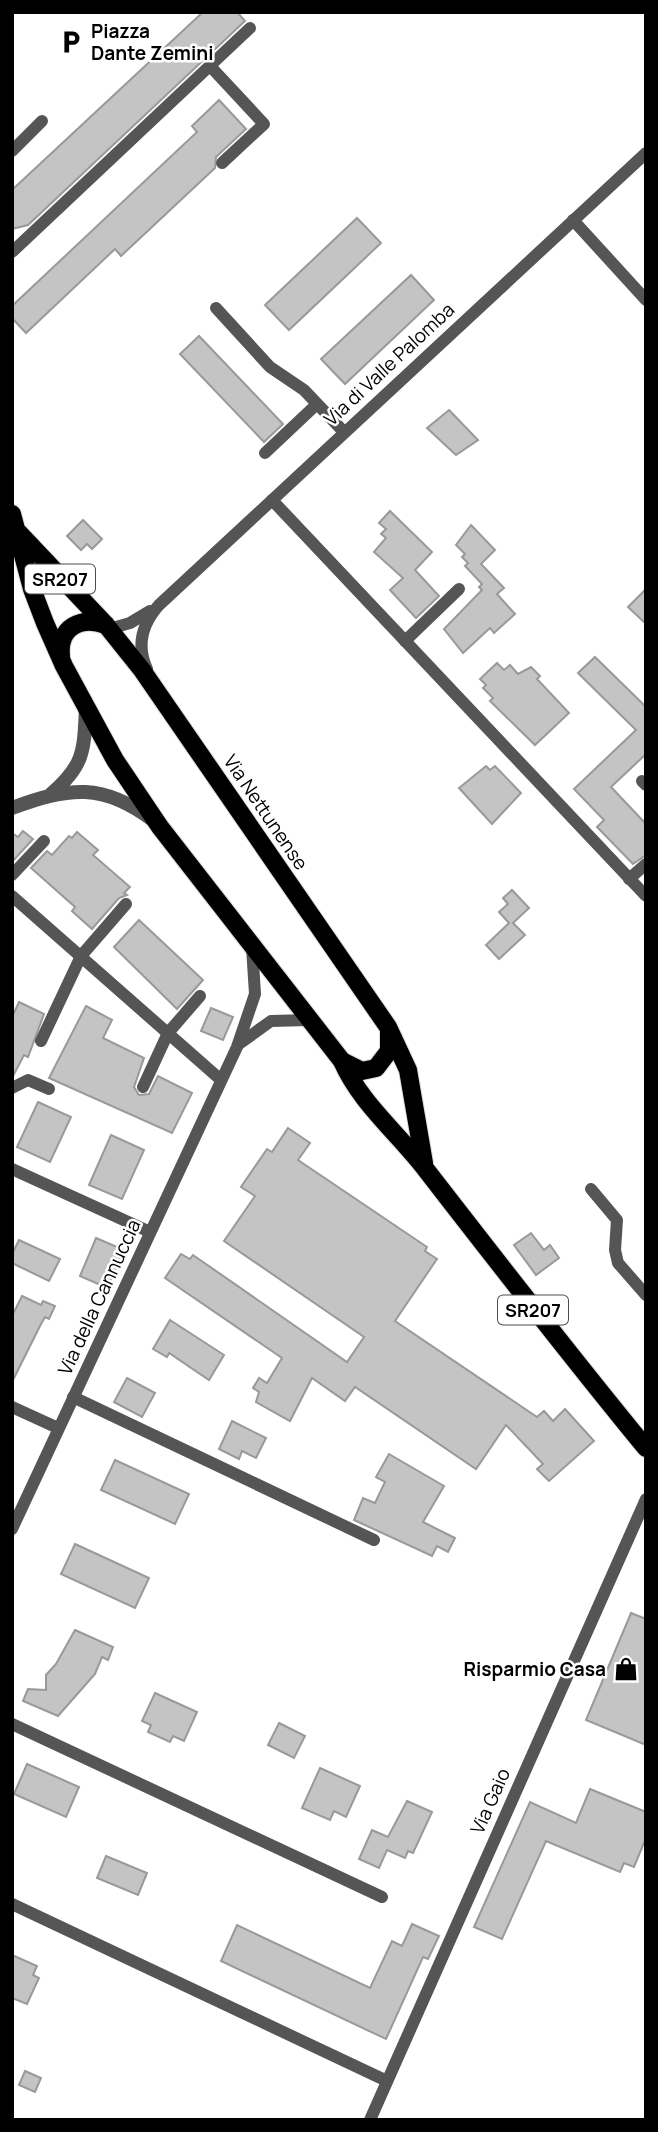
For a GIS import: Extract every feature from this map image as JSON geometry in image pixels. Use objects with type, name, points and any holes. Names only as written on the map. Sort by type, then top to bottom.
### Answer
[{"type":"main road","name":"Via Nettunense","points":[[15,522],[107,627],[164,700],[388,1027],[408,1070],[425,1168]]},
{"type":"main road","name":"Via Nettunense","points":[[15,522],[32,589],[64,666],[124,775],[160,827],[342,1060],[360,1092],[425,1168],[502,1270],[646,1448]]},
{"type":"main road","name":"SR207","points":[[64,666],[60,647],[71,626],[87,620],[107,627]]},
{"type":"main road","points":[[342,1060],[362,1071],[376,1068],[389,1051],[388,1027]]},
{"type":"street","points":[[12,252],[250,28]]},
{"type":"street","points":[[210,66],[264,124],[222,163]]},
{"type":"street","points":[[12,151],[42,121]]},
{"type":"street","name":"Via di Valle Palomba","points":[[107,627],[130,623],[159,605],[646,153]]},
{"type":"street","points":[[573,220],[646,300]]},
{"type":"street","points":[[216,308],[270,367],[297,384],[344,432]]},
{"type":"street","points":[[265,453],[317,404]]},
{"type":"street","points":[[272,500],[646,896]]},
{"type":"street","points":[[405,641],[459,589]]},
{"type":"street","name":"Via di Valle Palomba","points":[[159,605],[142,632],[141,650],[146,668],[164,700]]},
{"type":"street","points":[[51,794],[73,774],[82,758],[86,707]]},
{"type":"street","points":[[12,808],[51,794],[104,793],[126,803],[160,827]]},
{"type":"street","points":[[12,875],[44,841]]},
{"type":"street","points":[[629,879],[646,864]]},
{"type":"street","points":[[12,895],[221,1080]]},
{"type":"street","points":[[41,1041],[81,956],[126,904]]},
{"type":"street","name":"Via della Cannuccia","points":[[12,1530],[237,1047],[256,988],[252,947]]},
{"type":"street","points":[[143,1087],[167,1033],[200,996]]},
{"type":"street","name":"Via della Cannuccia","points":[[237,1047],[265,1023],[283,1019],[309,1020]]},
{"type":"street","points":[[12,1088],[28,1080],[49,1089]]},
{"type":"street","points":[[12,1169],[150,1232]]},
{"type":"street","points":[[591,1189],[617,1220],[615,1250],[618,1263],[646,1295]]},
{"type":"street","points":[[73,1397],[374,1540]]},
{"type":"street","points":[[12,1407],[58,1428]]},
{"type":"street","name":"Via Gaio","points":[[370,2120],[646,1499]]},
{"type":"street","points":[[12,1724],[382,1898]]},
{"type":"street","points":[[12,1904],[387,2081]]},
{"type":"building","points":[[203,12],[237,12],[245,21],[28,225],[12,229],[12,190]]},
{"type":"building","points":[[219,100],[246,129],[216,157],[215,168],[121,256],[115,249],[26,333],[12,318],[12,306],[197,132],[192,126]]},
{"type":"building","points":[[357,218],[381,243],[289,330],[265,305]]},
{"type":"building","points":[[411,275],[434,300],[345,384],[321,359]]},
{"type":"building","points":[[199,336],[283,424],[264,442],[180,354]]},
{"type":"building","points":[[449,410],[478,440],[456,455],[427,428]]},
{"type":"building","points":[[390,511],[432,552],[415,570],[439,596],[416,618],[390,590],[403,578],[374,552],[386,538],[381,534],[386,529],[379,523]]},
{"type":"building","points":[[83,520],[102,539],[92,549],[87,544],[81,550],[67,536]]},
{"type":"building","points":[[471,525],[495,550],[481,564],[504,588],[497,594],[515,614],[494,633],[490,628],[463,653],[444,629],[482,590],[479,587],[482,584],[465,566],[468,563],[462,557],[465,554],[456,545]]},
{"type":"building","points":[[646,589],[646,624],[628,607]]},
{"type":"building","points":[[595,657],[646,707],[646,754],[611,787],[646,824],[646,855],[633,864],[597,827],[604,820],[574,789],[636,730],[578,673]]},
{"type":"building","points":[[497,663],[504,670],[510,665],[518,674],[531,667],[540,676],[537,679],[569,713],[535,745],[490,701],[493,698],[483,688],[486,685],[480,679]]},
{"type":"building","points":[[486,766],[490,770],[495,766],[521,793],[492,824],[459,788]]},
{"type":"building","points":[[23,831],[33,839],[12,862],[12,833],[18,837]]},
{"type":"building","points":[[77,832],[98,850],[93,855],[130,887],[124,893],[127,895],[119,898],[92,929],[72,911],[75,907],[31,868],[47,851],[52,855],[69,836],[72,838]]},
{"type":"building","points":[[512,890],[529,908],[513,923],[525,935],[499,959],[486,945],[509,923],[499,912],[508,904],[503,898]]},
{"type":"building","points":[[139,920],[203,980],[177,1009],[114,947]]},
{"type":"building","points":[[19,1002],[44,1014],[28,1057],[24,1055],[12,1078],[12,1017]]},
{"type":"building","points":[[86,1006],[112,1020],[103,1038],[144,1058],[134,1087],[139,1095],[149,1094],[158,1076],[192,1093],[172,1133],[49,1078]]},
{"type":"building","points":[[211,1008],[233,1017],[223,1040],[201,1031]]},
{"type":"building","points":[[38,1102],[71,1117],[50,1162],[17,1147]]},
{"type":"building","points":[[288,1128],[310,1143],[298,1160],[427,1247],[425,1251],[437,1259],[395,1321],[537,1417],[544,1411],[553,1421],[565,1409],[594,1441],[549,1481],[537,1469],[543,1464],[506,1425],[476,1469],[355,1387],[345,1401],[312,1378],[290,1421],[256,1402],[259,1392],[253,1388],[259,1378],[267,1383],[282,1358],[165,1278],[181,1254],[190,1259],[193,1255],[347,1362],[364,1337],[224,1241],[255,1196],[241,1187],[267,1149],[272,1152]]},
{"type":"building","points":[[111,1135],[144,1150],[122,1199],[89,1185]]},
{"type":"building","points":[[531,1233],[544,1250],[550,1245],[559,1258],[536,1275],[514,1245]]},
{"type":"building","points":[[96,1238],[124,1250],[107,1288],[80,1276]]},
{"type":"building","points":[[19,1240],[60,1259],[49,1281],[12,1263],[12,1254]]},
{"type":"building","points":[[22,1296],[41,1305],[43,1301],[55,1306],[49,1319],[45,1317],[41,1324],[12,1382],[12,1316]]},
{"type":"building","points":[[170,1320],[224,1355],[209,1380],[169,1353],[167,1357],[153,1349]]},
{"type":"building","points":[[127,1378],[155,1393],[142,1417],[114,1402]]},
{"type":"building","points":[[232,1421],[266,1438],[256,1458],[242,1451],[239,1459],[219,1449]]},
{"type":"building","points":[[389,1454],[444,1486],[423,1522],[455,1538],[448,1552],[437,1546],[432,1556],[354,1520],[363,1498],[375,1503],[385,1482],[376,1477]]},
{"type":"building","points":[[115,1460],[189,1494],[175,1524],[101,1490]]},
{"type":"building","points":[[75,1544],[149,1578],[135,1608],[61,1574]]},
{"type":"building","name":"Risparmio Casa","points":[[631,1613],[646,1619],[646,1745],[586,1720]]},
{"type":"building","points":[[75,1630],[113,1647],[108,1660],[102,1657],[95,1674],[58,1716],[23,1701],[28,1689],[46,1690],[46,1675],[56,1664]]},
{"type":"building","points":[[155,1693],[197,1712],[184,1741],[173,1736],[170,1742],[148,1732],[151,1725],[142,1721]]},
{"type":"building","points":[[279,1723],[305,1736],[294,1758],[268,1745]]},
{"type":"building","points":[[27,1764],[79,1787],[66,1817],[14,1794]]},
{"type":"building","points":[[320,1768],[360,1786],[346,1817],[334,1811],[330,1820],[302,1808]]},
{"type":"building","points":[[590,1789],[646,1812],[646,1838],[634,1867],[624,1863],[620,1872],[546,1841],[502,1939],[474,1927],[530,1802],[576,1823]]},
{"type":"building","points":[[407,1801],[432,1812],[413,1853],[408,1851],[405,1858],[387,1850],[379,1868],[359,1859],[372,1830],[388,1837]]},
{"type":"building","points":[[106,1856],[147,1873],[138,1895],[97,1878]]},
{"type":"building","points":[[412,1924],[439,1936],[428,1959],[423,1957],[386,2039],[221,1961],[237,1925],[370,1988],[392,1941],[402,1946]]},
{"type":"building","points":[[12,1955],[37,1966],[33,1975],[39,1978],[27,2004],[12,1998]]},
{"type":"building","points":[[25,2071],[41,2078],[35,2092],[19,2085]]},
{"type":"place","name":"Piazza Dante Zemini","points":[[71,42]]},
{"type":"place","name":"Risparmio Casa","points":[[626,1669]]}]
